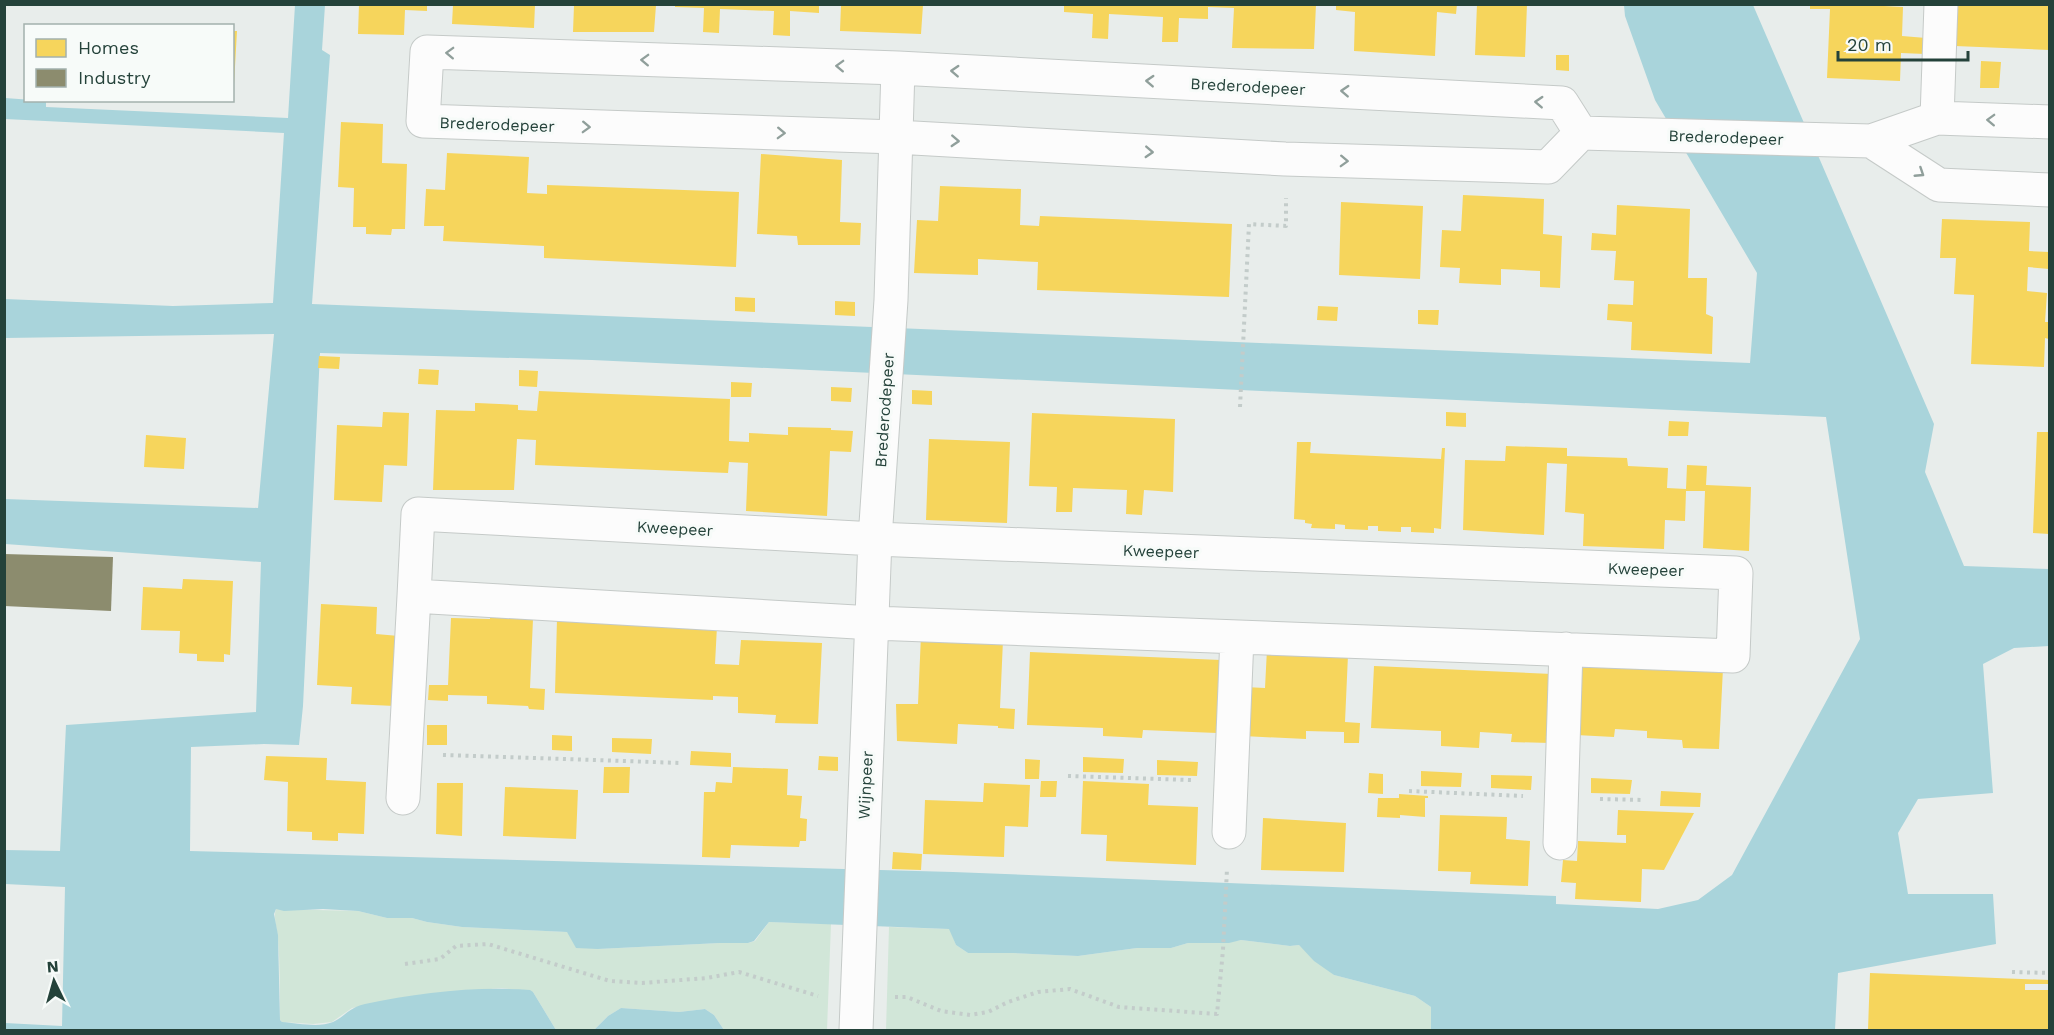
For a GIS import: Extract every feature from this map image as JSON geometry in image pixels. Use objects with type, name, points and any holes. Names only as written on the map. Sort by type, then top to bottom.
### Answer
[{"type":"street","points":[[1937,118],[1941,4]]},
{"type":"street","name":"Brederodepeer","points":[[1581,133],[1562,103],[898,68],[427,52],[423,121],[896,137],[1286,159],[1548,166],[1581,133],[1871,141],[1937,118],[2049,122]]},
{"type":"street","name":"Brederodepeer","points":[[875,539],[891,300],[898,68]]},
{"type":"street","points":[[1871,141],[1940,185],[2049,190]]},
{"type":"street","name":"Kweepeer","points":[[403,798],[418,514],[875,539],[1736,573],[1733,656],[873,623],[414,596]]},
{"type":"street","name":"Wijnpeer","points":[[856,1030],[875,539]]},
{"type":"street","points":[[1229,832],[1237,637]]},
{"type":"street","points":[[1560,843],[1566,649]]},
{"type":"path","points":[[1240,407],[1249,224],[1286,226],[1286,159]]},
{"type":"path","points":[[406,754],[682,764]]},
{"type":"path","points":[[1068,776],[1231,781]]},
{"type":"path","points":[[1223,950],[1226,883]]},
{"type":"path","points":[[2012,972],[2049,974]]},
{"type":"green space","points":[[276,909],[358,911],[387,918],[412,918],[462,927],[567,932],[598,949],[748,943],[755,941],[769,922],[831,924],[827,1030],[724,1030],[714,1015],[705,1009],[679,1012],[621,1008],[608,1016],[594,1030],[556,1030],[533,992],[502,988],[419,995],[352,1008],[332,1022],[313,1024],[282,1022],[280,1020]]},
{"type":"green space","points":[[889,927],[950,929],[956,945],[968,953],[1078,956],[1137,948],[1171,948],[1188,943],[1241,940],[1299,945],[1334,975],[1415,996],[1431,1007],[1431,1030],[886,1030]]},
{"type":"water","points":[[295,5],[325,5],[322,50],[330,55],[312,304],[1750,363],[1757,273],[1655,100],[1625,16],[1624,5],[1753,5],[1934,424],[1925,472],[1964,566],[2049,569],[2049,646],[2014,648],[1983,664],[1993,793],[1918,799],[1898,833],[1908,894],[1993,894],[1996,944],[1838,973],[1835,1030],[1431,1030],[1431,1007],[1415,996],[1334,975],[1314,961],[1299,945],[1241,940],[1229,943],[1188,943],[1171,948],[1137,948],[1078,956],[968,953],[956,945],[949,929],[769,922],[754,941],[748,943],[598,949],[576,948],[567,932],[462,927],[412,918],[387,918],[358,911],[323,909],[284,911],[276,909],[274,914],[278,935],[280,1020],[282,1022],[321,1025],[333,1022],[359,1006],[385,1000],[447,991],[510,989],[533,992],[556,1030],[5,1030],[5,1023],[62,1026],[65,887],[5,884],[5,850],[60,851],[66,725],[256,712],[261,562],[5,544],[5,499],[258,508],[274,334],[5,338],[5,299],[173,306],[273,303],[284,133],[5,119],[5,98],[24,99],[24,102],[46,102],[46,107],[288,118]],"holes":[[[320,353],[592,360],[1826,417],[1860,639],[1732,875],[1698,900],[1658,909],[1556,904],[1556,896],[953,872],[190,851],[191,747],[299,745],[303,706]]]},
{"type":"water","points":[[621,1008],[679,1012],[705,1009],[714,1015],[724,1030],[594,1030],[608,1016]]},
{"type":"building: Homes","points":[[359,4],[427,4],[427,11],[405,10],[404,35],[358,34]]},
{"type":"building: Homes","points":[[675,4],[819,4],[819,13],[790,11],[790,36],[773,35],[774,11],[720,9],[719,33],[703,32],[704,8],[675,7]]},
{"type":"building: Homes","points":[[1064,4],[1316,4],[1314,49],[1232,48],[1234,8],[1208,7],[1208,19],[1179,18],[1178,42],[1162,42],[1163,17],[1109,14],[1108,39],[1092,38],[1093,14],[1064,12]]},
{"type":"building: Homes","points":[[1336,4],[1457,4],[1456,14],[1437,12],[1435,56],[1354,51],[1355,12],[1336,10]]},
{"type":"building: Homes","points":[[1477,4],[1527,4],[1525,57],[1475,55]]},
{"type":"building: Homes","points":[[1810,4],[1884,4],[1884,6],[1903,7],[1902,36],[1926,38],[1925,54],[1901,53],[1900,81],[1827,78],[1830,9],[1810,9]]},
{"type":"building: Homes","points":[[1957,4],[2049,4],[2049,50],[1955,46]]},
{"type":"building: Homes","points":[[453,5],[535,5],[534,28],[452,24]]},
{"type":"building: Homes","points":[[574,5],[656,5],[654,32],[573,32]]},
{"type":"building: Homes","points":[[841,5],[923,5],[921,34],[840,31]]},
{"type":"building: Homes","points":[[234,31],[237,31],[234,84]]},
{"type":"building: Homes","points":[[1556,55],[1569,55],[1569,71],[1556,70]]},
{"type":"building: Homes","points":[[1981,61],[2001,62],[1999,88],[1980,88]]},
{"type":"building: Homes","points":[[341,122],[383,124],[382,163],[407,164],[405,229],[392,229],[391,235],[366,234],[366,227],[353,227],[354,188],[338,187]]},
{"type":"building: Homes","points":[[447,153],[529,157],[527,193],[547,194],[547,185],[739,192],[736,267],[544,258],[544,246],[443,241],[444,226],[424,226],[426,189],[445,190]]},
{"type":"building: Homes","points":[[761,154],[842,160],[840,222],[861,223],[860,245],[798,245],[797,236],[757,234]]},
{"type":"building: Homes","points":[[940,186],[1021,189],[1020,225],[1039,226],[1040,216],[1232,224],[1229,297],[1037,290],[1038,262],[978,259],[978,275],[914,273],[917,220],[938,221]]},
{"type":"building: Homes","points":[[1463,195],[1544,199],[1543,234],[1562,236],[1560,288],[1540,287],[1540,271],[1501,269],[1501,285],[1459,283],[1460,268],[1440,267],[1442,230],[1461,231]]},
{"type":"building: Homes","points":[[1341,202],[1423,206],[1420,279],[1339,275]]},
{"type":"building: Homes","points":[[1617,205],[1690,209],[1688,278],[1707,278],[1706,314],[1713,317],[1712,354],[1631,350],[1632,322],[1607,320],[1608,304],[1633,305],[1634,281],[1614,280],[1616,251],[1591,250],[1592,233],[1616,235]]},
{"type":"building: Homes","points":[[1942,219],[2030,222],[2029,251],[2049,252],[2049,269],[2028,267],[2027,291],[2047,293],[2045,322],[2049,322],[2049,339],[2045,338],[2044,367],[1971,364],[1974,295],[1954,294],[1956,258],[1940,258]]},
{"type":"building: Homes","points":[[735,297],[755,298],[755,312],[735,311]]},
{"type":"building: Homes","points":[[835,301],[855,302],[855,316],[835,315]]},
{"type":"building: Homes","points":[[1318,306],[1338,307],[1337,321],[1317,320]]},
{"type":"building: Homes","points":[[1418,310],[1439,310],[1438,325],[1418,324]]},
{"type":"building: Homes","points":[[319,356],[340,357],[339,369],[318,368]]},
{"type":"building: Homes","points":[[419,369],[439,370],[438,385],[418,384]]},
{"type":"building: Homes","points":[[519,370],[538,371],[537,387],[519,386]]},
{"type":"building: Homes","points":[[731,382],[752,383],[751,397],[731,397]]},
{"type":"building: Homes","points":[[831,387],[852,388],[851,402],[831,401]]},
{"type":"building: Homes","points":[[912,390],[932,391],[932,405],[912,404]]},
{"type":"building: Homes","points":[[539,391],[730,399],[729,441],[749,442],[749,433],[788,435],[788,427],[831,428],[831,430],[853,431],[851,452],[830,451],[827,516],[746,511],[748,463],[729,462],[728,473],[535,465],[536,440],[517,439],[514,490],[433,490],[436,410],[475,411],[475,403],[477,403],[518,405],[518,410],[537,411]]},
{"type":"building: Homes","points":[[383,412],[409,413],[407,466],[384,465],[382,502],[334,500],[337,425],[382,427]]},
{"type":"building: Homes","points":[[1446,412],[1466,413],[1466,427],[1446,426]]},
{"type":"building: Homes","points":[[1032,413],[1175,419],[1173,492],[1144,490],[1142,515],[1126,514],[1127,490],[1073,488],[1072,512],[1056,512],[1057,487],[1029,486]]},
{"type":"building: Homes","points":[[1669,421],[1689,422],[1688,436],[1668,436]]},
{"type":"building: Homes","points":[[2037,432],[2049,432],[2049,534],[2033,533]]},
{"type":"building: Homes","points":[[146,435],[186,438],[184,469],[144,467]]},
{"type":"building: Homes","points":[[929,439],[1010,442],[1007,523],[926,520]]},
{"type":"building: Homes","points":[[1297,442],[1311,442],[1310,453],[1441,459],[1442,448],[1445,448],[1441,529],[1434,528],[1434,533],[1411,532],[1411,527],[1401,527],[1401,532],[1378,531],[1378,526],[1368,526],[1368,530],[1345,529],[1345,525],[1335,524],[1335,529],[1311,528],[1312,524],[1305,523],[1305,520],[1294,519]]},
{"type":"building: Homes","points":[[1506,446],[1567,448],[1567,456],[1627,458],[1628,466],[1668,468],[1667,488],[1686,489],[1687,465],[1707,466],[1706,485],[1751,487],[1749,551],[1703,548],[1705,491],[1686,491],[1685,521],[1665,520],[1664,549],[1583,546],[1584,514],[1565,512],[1567,464],[1547,463],[1544,535],[1463,530],[1465,460],[1505,461]]},
{"type":"building: Homes","points":[[183,579],[233,581],[230,655],[224,654],[224,662],[197,661],[197,654],[179,653],[180,631],[141,630],[143,587],[182,589]]},
{"type":"building: Homes","points":[[321,604],[377,607],[376,634],[399,636],[395,706],[351,704],[352,687],[317,685]]},
{"type":"building: Homes","points":[[490,617],[533,619],[530,688],[545,689],[544,710],[529,709],[528,706],[487,704],[487,696],[448,695],[448,701],[428,700],[429,685],[448,685],[451,618],[490,619]]},
{"type":"building: Homes","points":[[557,619],[717,626],[715,664],[739,665],[741,640],[822,643],[818,724],[775,723],[776,715],[738,713],[738,697],[713,696],[713,700],[555,693]]},
{"type":"building: Homes","points":[[921,635],[1003,640],[1000,708],[1015,709],[1014,729],[958,724],[957,744],[897,741],[896,704],[918,704]]},
{"type":"building: Homes","points":[[1267,649],[1348,655],[1345,722],[1360,723],[1359,743],[1344,743],[1344,732],[1306,731],[1306,739],[1243,736],[1245,687],[1265,688]]},
{"type":"building: Homes","points":[[1030,652],[1221,660],[1217,733],[1143,730],[1142,738],[1103,736],[1103,728],[1027,725]]},
{"type":"building: Homes","points":[[1579,662],[1723,668],[1719,749],[1683,748],[1682,740],[1647,738],[1647,731],[1615,729],[1614,737],[1576,735]]},
{"type":"building: Homes","points":[[1374,666],[1552,674],[1550,743],[1511,742],[1512,734],[1480,732],[1479,748],[1441,746],[1441,731],[1371,728]]},
{"type":"building: Homes","points":[[427,725],[447,725],[447,745],[427,745]]},
{"type":"building: Homes","points":[[552,735],[572,736],[572,751],[552,750]]},
{"type":"building: Homes","points":[[612,738],[652,739],[651,754],[612,752]]},
{"type":"building: Homes","points":[[691,751],[731,753],[731,767],[690,765]]},
{"type":"building: Homes","points":[[266,756],[327,758],[326,780],[366,782],[364,834],[338,833],[338,841],[312,840],[312,832],[287,831],[288,782],[264,780]]},
{"type":"building: Homes","points":[[819,756],[838,757],[838,771],[818,770]]},
{"type":"building: Homes","points":[[1083,757],[1124,759],[1123,773],[1083,772]]},
{"type":"building: Homes","points":[[1025,759],[1040,760],[1039,779],[1025,779]]},
{"type":"building: Homes","points":[[1157,760],[1198,762],[1197,776],[1157,775]]},
{"type":"building: Homes","points":[[604,767],[630,767],[629,793],[603,793]]},
{"type":"building: Homes","points":[[733,767],[788,769],[787,795],[802,796],[800,818],[807,819],[806,841],[800,841],[799,847],[731,845],[730,858],[702,857],[704,792],[715,792],[716,782],[732,783]]},
{"type":"building: Homes","points":[[1421,771],[1462,773],[1461,787],[1421,786]]},
{"type":"building: Homes","points":[[1369,773],[1383,774],[1383,794],[1368,793]]},
{"type":"building: Homes","points":[[1491,775],[1532,776],[1531,790],[1491,788]]},
{"type":"building: Homes","points":[[1591,778],[1632,780],[1630,794],[1591,793]]},
{"type":"building: Homes","points":[[1041,781],[1057,781],[1056,797],[1040,797]]},
{"type":"building: Homes","points":[[1083,781],[1149,784],[1148,805],[1198,807],[1196,865],[1106,861],[1107,835],[1081,834]]},
{"type":"building: Homes","points":[[437,783],[463,783],[462,836],[436,834]]},
{"type":"building: Homes","points":[[984,783],[1030,785],[1028,827],[1005,826],[1004,857],[923,854],[925,800],[983,802]]},
{"type":"building: Homes","points":[[505,787],[578,790],[576,839],[503,836]]},
{"type":"building: Homes","points":[[1661,791],[1701,793],[1700,807],[1660,806]]},
{"type":"building: Homes","points":[[1399,794],[1428,796],[1425,798],[1425,817],[1400,815],[1400,818],[1377,817],[1378,798],[1399,798]]},
{"type":"building: Homes","points":[[1618,810],[1694,813],[1664,870],[1642,869],[1641,902],[1575,899],[1576,883],[1561,882],[1563,860],[1577,861],[1578,841],[1626,843],[1626,835],[1617,835]]},
{"type":"building: Homes","points":[[1440,815],[1507,817],[1506,839],[1530,841],[1528,886],[1470,884],[1471,872],[1438,871]]},
{"type":"building: Homes","points":[[1263,818],[1346,823],[1344,872],[1261,870]]},
{"type":"building: Homes","points":[[893,852],[922,854],[921,870],[892,869]]},
{"type":"building: Homes","points":[[1870,973],[2049,980],[2049,984],[2025,984],[2025,990],[2049,990],[2049,1030],[1868,1030]]},
{"type":"building: Industry","points":[[4,554],[113,557],[111,611],[4,606]]}]
